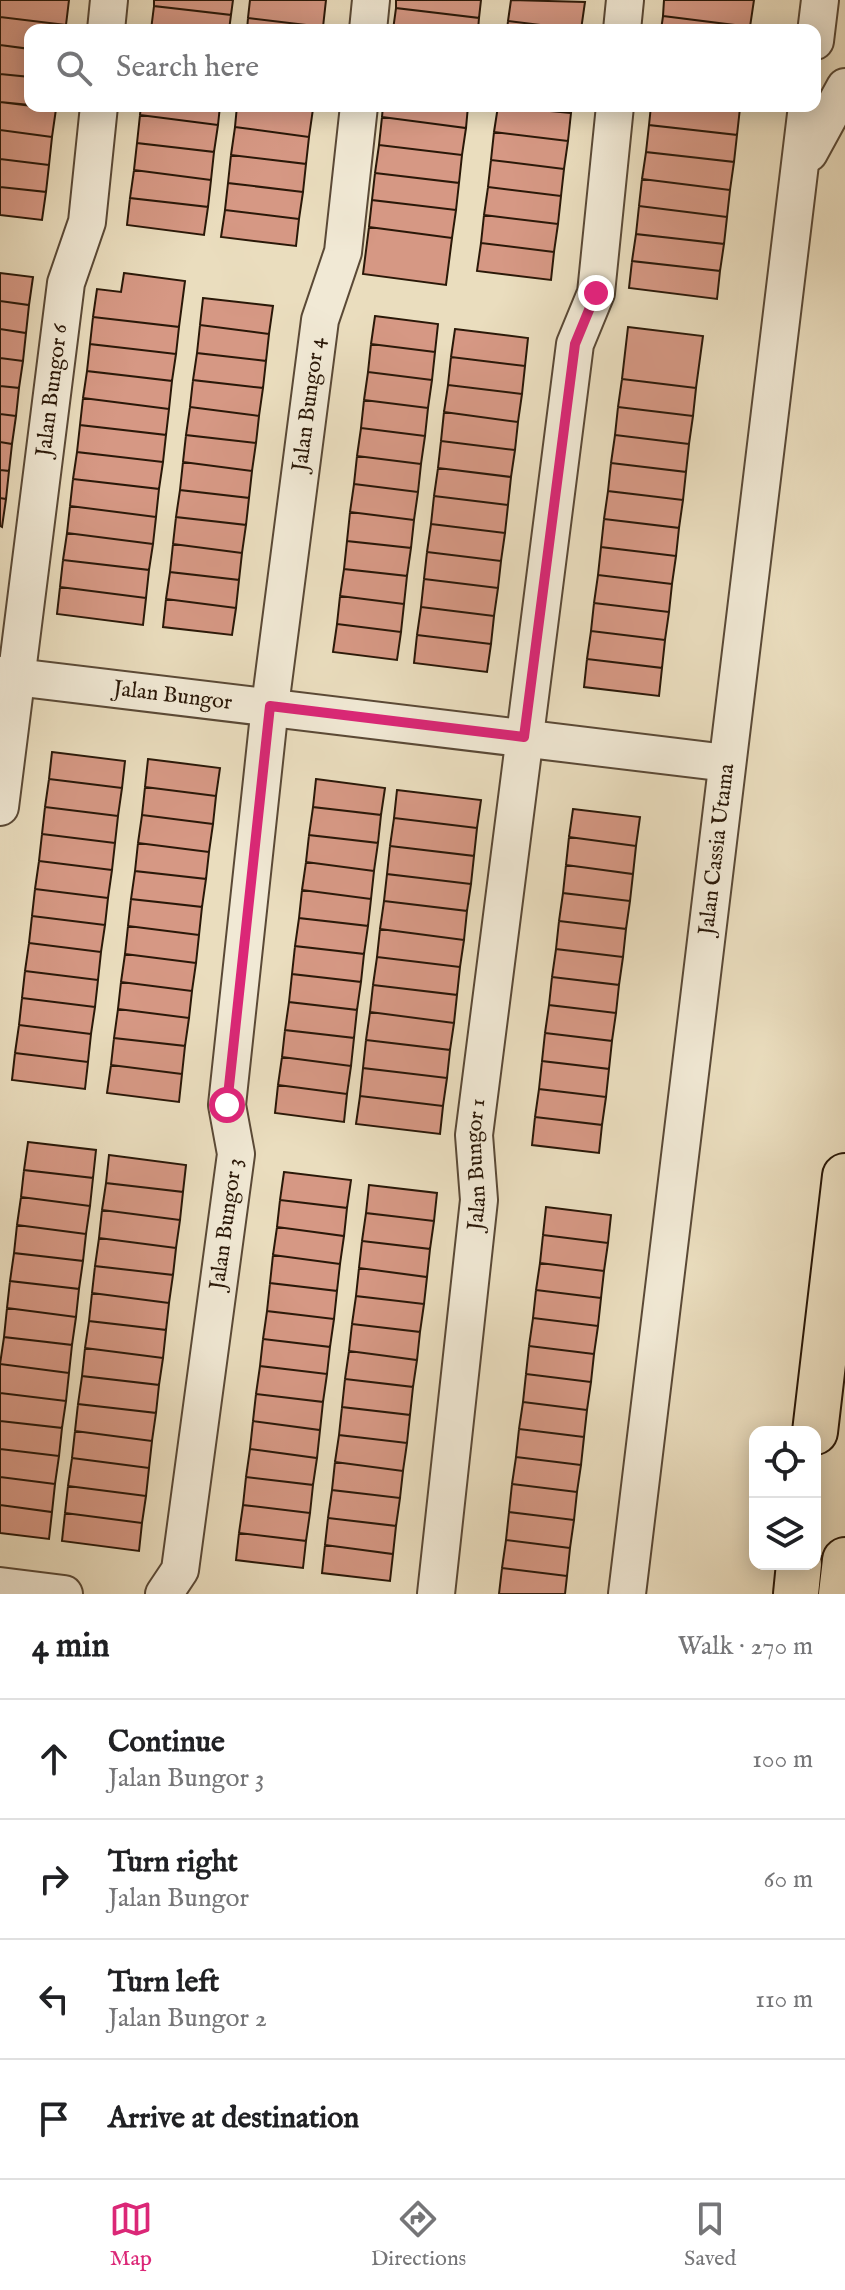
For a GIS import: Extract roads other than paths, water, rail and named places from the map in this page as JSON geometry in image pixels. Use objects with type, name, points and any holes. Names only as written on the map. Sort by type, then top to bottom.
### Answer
[{"type":"main road","points":[[816,1426],[845,1176]]},
{"type":"main road","points":[[841,1594],[845,1560]]},
{"type":"main road","points":[[796,1594],[798,1570]]},
{"type":"street","points":[[107,24],[109,0]]},
{"type":"street","points":[[369,24],[371,0]]},
{"type":"street","points":[[623,24],[625,0]]},
{"type":"street","points":[[817,24],[820,0]]},
{"type":"street","points":[[798,180],[816,137],[845,87]]},
{"type":"street","name":"Jalan Bungor 6","points":[[0,807],[8,676],[66,283],[87,222],[98,112]]},
{"type":"street","name":"Jalan Bungor 4","points":[[270,706],[320,320],[343,252],[358,112]]},
{"type":"street","name":"Jalan Bungor 1","points":[[436,1594],[479,1200],[474,1135],[575,344],[596,293],[614,112]]},
{"type":"street","name":"Jalan Cassia Utama","points":[[627,1594],[806,112]]},
{"type":"street","name":"Jalan Bungor","points":[[8,676],[727,763]]},
{"type":"street","name":"Jalan Bungor 3","points":[[164,1594],[180,1570],[236,1154],[227,1105],[270,706]]},
{"type":"street","points":[[0,1586],[52,1593]]}]
